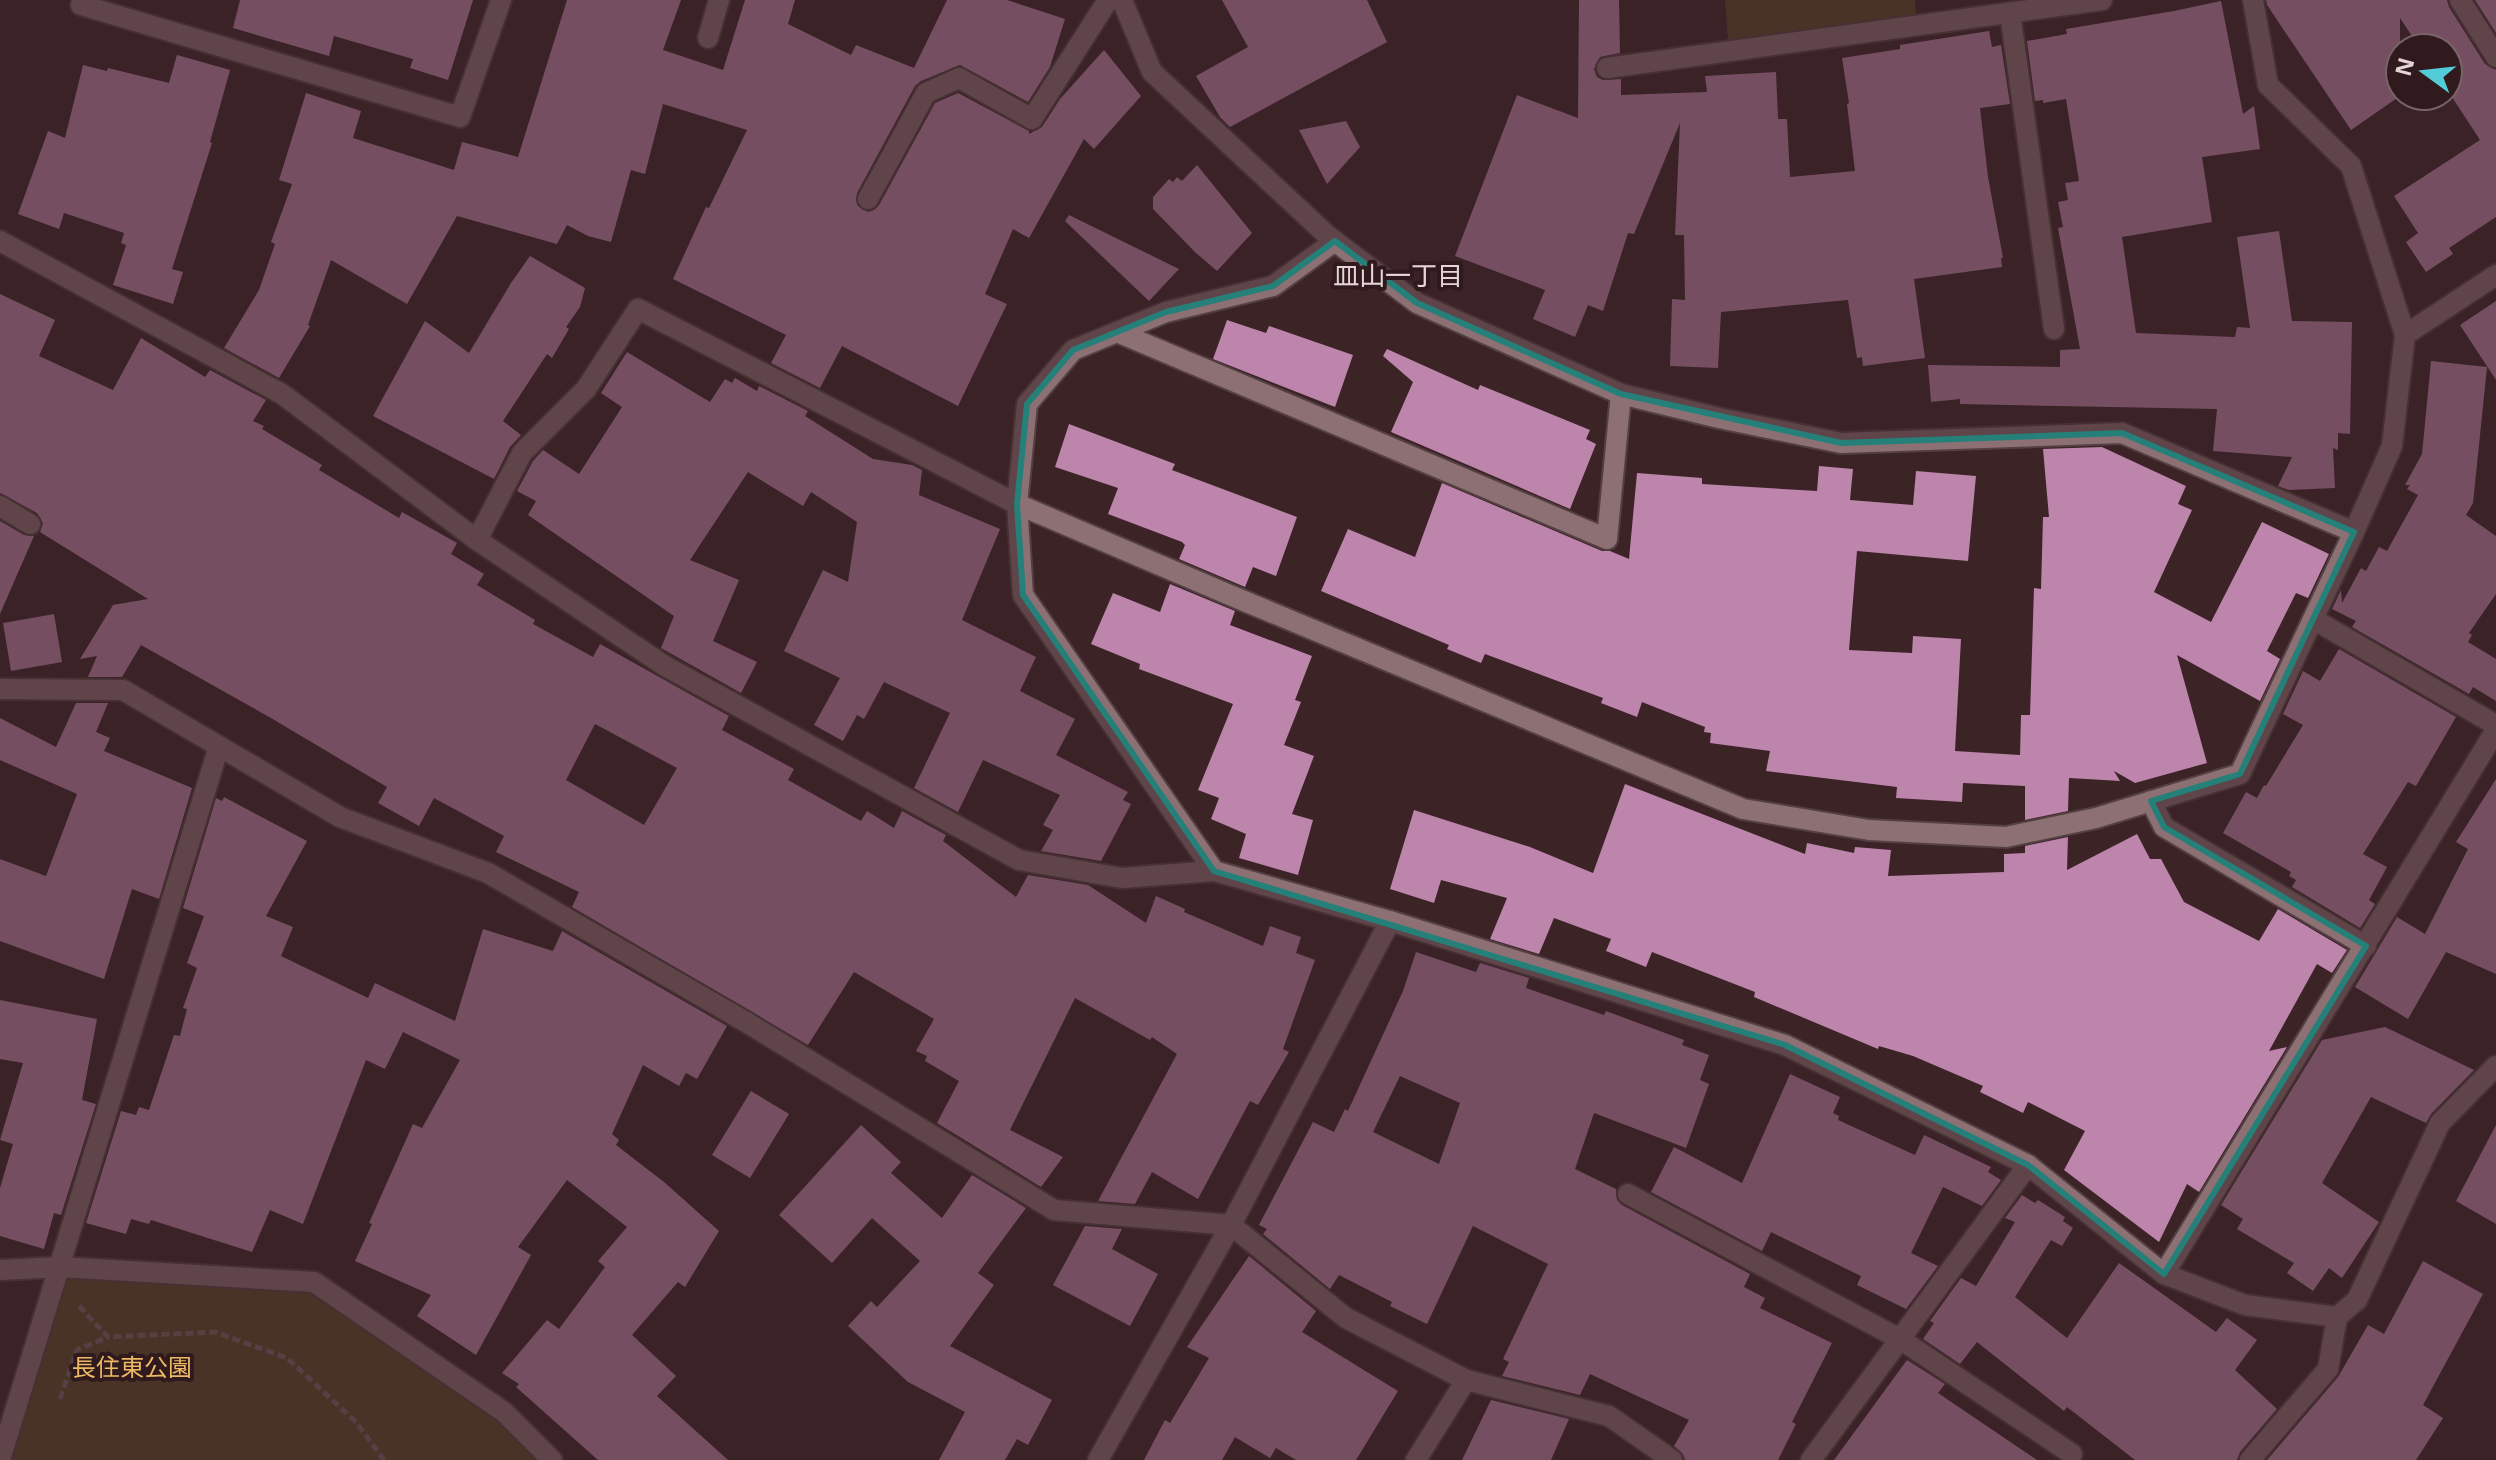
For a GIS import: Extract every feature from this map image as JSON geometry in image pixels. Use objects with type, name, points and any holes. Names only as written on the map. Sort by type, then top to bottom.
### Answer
[{"type":"street","points":[[82,0],[81,5],[460,117],[501,0]]},
{"type":"street","points":[[708,38],[719,0]]},
{"type":"street","points":[[868,199],[926,93],[959,78],[1032,119],[1108,0]]},
{"type":"street","points":[[1122,0],[1152,72],[1335,241],[1417,303],[1621,394],[1841,443],[2122,433],[2354,532]]},
{"type":"street","points":[[1607,68],[2102,0]]},
{"type":"street","points":[[477,540],[522,453],[586,389],[638,309],[1017,504],[1743,809],[1869,830],[2006,837],[2096,818],[2240,774],[2392,446],[2405,335],[2351,166],[2268,85],[2253,0]]},
{"type":"street","points":[[2460,0],[2496,57]]},
{"type":"street","points":[[2010,13],[2054,329]]},
{"type":"street","points":[[0,241],[282,394],[477,540],[665,666],[1019,860],[1122,878],[1214,871],[1390,921],[1785,1045],[2028,1165],[2164,1274],[2245,1305],[2337,1317]]},
{"type":"street","points":[[1214,871],[1023,595],[1017,504],[1027,404],[1073,350],[1166,312],[1273,286],[1335,241]]},
{"type":"street","points":[[2405,335],[2496,275]]},
{"type":"street","points":[[1117,332],[1607,539],[1621,394]]},
{"type":"street","points":[[0,506],[30,524]]},
{"type":"street","points":[[2164,1274],[2496,728],[2313,619]]},
{"type":"street","points":[[0,689],[123,690],[340,817],[488,873],[746,1022],[1054,1210],[1231,1225],[1346,1318],[1466,1380],[1609,1416],[1672,1460]]},
{"type":"street","points":[[0,1460],[219,746]]},
{"type":"street","points":[[2151,801],[2164,827],[2366,946]]},
{"type":"street","points":[[1098,1460],[1231,1225],[1390,921]]},
{"type":"street","points":[[2250,1460],[2328,1369],[2337,1317],[2357,1300],[2440,1123],[2496,1066]]},
{"type":"street","points":[[1811,1460],[2028,1165]]},
{"type":"street","points":[[1628,1194],[1900,1339],[2072,1454]]},
{"type":"street","points":[[0,1270],[60,1267],[314,1282],[504,1412],[552,1460]]},
{"type":"street","points":[[1416,1460],[1466,1380]]},
{"type":"path","points":[[60,1267],[75,1301],[108,1337]]},
{"type":"path","points":[[60,1399],[77,1350],[108,1337],[215,1332],[287,1358],[356,1422],[384,1460]]},
{"type":"highlighted area","points":[[1335,241],[1417,303],[1621,394],[1841,443],[2122,433],[2354,532],[2240,774],[2151,801],[2164,827],[2366,946],[2164,1274],[2028,1165],[1785,1045],[1214,871],[1023,595],[1017,504],[1027,404],[1073,350],[1166,312],[1273,286]]},
{"type":"green space","points":[[1725,0],[1915,0],[1916,26],[1729,51]]},
{"type":"green space","name":"長住東公園","points":[[60,1267],[314,1282],[552,1460],[0,1460]]},
{"type":"building","points":[[240,0],[473,0],[448,80],[410,68],[413,59],[334,36],[329,56],[233,28]]},
{"type":"building","points":[[567,0],[681,0],[663,50],[723,70],[745,0],[795,0],[788,24],[851,55],[856,45],[914,68],[947,0],[1007,0],[1065,19],[1050,67],[1028,102],[960,65],[915,86],[857,193],[857,205],[868,212],[879,205],[935,103],[958,93],[1029,131],[1029,134],[1042,127],[1060,99],[1104,50],[1141,96],[1094,149],[1084,139],[1029,238],[1013,229],[985,294],[1007,304],[958,406],[842,346],[820,388],[771,363],[786,335],[673,279],[706,207],[709,208],[747,130],[663,104],[645,174],[631,170],[611,242],[588,236],[567,225],[557,244],[457,216],[407,304],[331,260],[310,326],[279,378],[224,348],[259,290],[275,244],[271,242],[292,184],[279,180],[306,93],[361,111],[353,138],[454,170],[462,142],[518,157]]},
{"type":"building","points":[[1222,0],[1367,0],[1387,42],[1230,127],[1220,117],[1196,76],[1248,47]]},
{"type":"building","points":[[1579,0],[1619,0],[1620,53],[1600,57],[1594,69],[1597,77],[1603,80],[1621,79],[1621,95],[1707,92],[1705,76],[1776,72],[1778,119],[1787,119],[1790,177],[1855,171],[1842,58],[1989,31],[1992,47],[2001,45],[2010,104],[1980,108],[2002,267],[1914,279],[1925,358],[1863,366],[1862,357],[1857,358],[1848,300],[1721,312],[1718,368],[1670,366],[1672,299],[1685,300],[1684,235],[1675,235],[1680,123],[1634,234],[1628,233],[1603,311],[1588,305],[1575,337],[1533,319],[1545,290],[1455,256],[1517,95],[1578,118]]},
{"type":"building","points":[[2266,0],[2447,0],[2485,64],[2496,70],[2496,217],[2449,248],[2453,254],[2426,272],[2406,242],[2418,233],[2394,196],[2480,140],[2462,112],[2464,32],[2409,32],[2400,18],[2400,32],[2384,32],[2384,107],[2351,130]]},
{"type":"building","points":[[2475,0],[2496,0],[2496,33]]},
{"type":"building","points":[[2221,1],[2243,114],[2254,106],[2260,149],[2202,157],[2212,222],[2122,237],[2136,333],[2235,337],[2237,327],[2250,328],[2237,237],[2279,231],[2292,321],[2352,322],[2350,434],[2338,433],[2338,450],[2333,448],[2335,488],[2289,490],[2278,486],[2292,457],[2213,451],[2217,409],[1960,404],[1960,399],[1931,402],[1928,365],[2060,367],[2060,350],[2080,349],[2058,228],[2063,227],[2058,202],[2068,200],[2065,183],[2079,181],[2066,99],[2043,103],[2043,100],[2035,101],[2027,41],[2067,34],[2066,29]]},
{"type":"building","points":[[177,55],[230,70],[212,143],[172,269],[183,272],[173,304],[113,285],[126,245],[121,243],[124,233],[64,213],[59,229],[18,214],[48,131],[65,138],[83,65],[169,83]]},
{"type":"building","points":[[1346,121],[1360,147],[1327,184],[1299,130]]},
{"type":"building","points":[[1197,165],[1252,233],[1217,271],[1153,209],[1153,197],[1169,179],[1173,182],[1177,177],[1182,181]]},
{"type":"building","points":[[1069,215],[1179,269],[1149,301],[1065,221]]},
{"type":"building","points":[[530,256],[585,288],[580,307],[566,327],[569,329],[552,358],[547,354],[503,421],[521,435],[510,447],[494,479],[373,416],[425,321],[469,353]]},
{"type":"building","points":[[0,294],[55,320],[39,356],[113,390],[141,338],[205,377],[210,370],[266,400],[253,421],[264,426],[262,429],[322,465],[319,470],[399,518],[402,512],[457,543],[451,554],[484,574],[477,585],[535,620],[533,624],[593,657],[600,644],[729,716],[722,730],[794,769],[788,780],[861,821],[867,811],[894,828],[902,811],[946,835],[943,841],[1016,897],[1028,875],[1088,885],[1146,923],[1156,896],[1185,909],[1184,912],[1263,946],[1270,926],[1301,937],[1296,953],[1315,960],[1283,1049],[1289,1052],[1258,1105],[1250,1101],[1198,1199],[1152,1172],[1135,1204],[1098,1201],[1177,1054],[1152,1037],[1150,1040],[1075,998],[1010,1130],[1063,1157],[1041,1187],[937,1123],[959,1081],[925,1061],[927,1056],[916,1051],[934,1019],[854,972],[808,1045],[572,907],[579,892],[496,852],[504,836],[434,798],[419,826],[378,803],[387,787],[141,645],[122,677],[88,677],[97,656],[80,659],[113,605],[148,599],[40,532],[43,523],[37,513],[0,493]],"holes":[[[595,724],[677,768],[644,825],[566,780]]]},
{"type":"building","points":[[2496,301],[2496,380],[2460,325]]},
{"type":"building","points":[[1227,320],[1266,333],[1269,326],[1353,355],[1335,407],[1213,359]]},
{"type":"building","points":[[1387,349],[1478,390],[1480,385],[1590,430],[1586,439],[1596,444],[1570,509],[1391,432],[1413,382],[1383,356]]},
{"type":"building","points":[[627,352],[710,402],[725,379],[732,383],[735,378],[757,391],[759,386],[808,411],[805,416],[873,459],[912,465],[922,470],[919,495],[1000,529],[962,620],[1036,657],[1020,691],[1075,719],[1056,755],[1128,792],[1123,800],[1131,804],[1101,861],[1041,851],[1053,830],[1043,825],[1060,795],[983,760],[958,812],[914,788],[950,713],[884,682],[864,719],[857,715],[843,741],[814,725],[840,678],[784,651],[823,570],[848,582],[857,522],[811,492],[803,506],[748,472],[690,560],[739,580],[713,641],[757,662],[741,693],[661,648],[674,616],[528,515],[536,501],[517,491],[533,461],[543,450],[579,474],[622,407],[601,393]]},
{"type":"building","points":[[2431,361],[2487,367],[2473,503],[2466,515],[2496,536],[2496,594],[2469,633],[2472,635],[2468,642],[2496,659],[2496,701],[2473,687],[2469,694],[2352,627],[2356,621],[2332,609],[2341,590],[2342,603],[2361,568],[2366,571],[2379,547],[2387,551],[2418,495],[2407,489],[2410,485],[2405,485],[2422,454]]},
{"type":"building","points":[[1069,424],[1175,464],[1172,470],[1297,517],[1276,576],[1253,567],[1245,587],[1179,559],[1185,545],[1182,542],[1108,514],[1118,488],[1055,467]]},
{"type":"building","points":[[2102,447],[2186,486],[2178,504],[2192,510],[2154,592],[2211,622],[2262,522],[2329,554],[2308,598],[2296,593],[2267,651],[2280,659],[2260,701],[2177,655],[2207,763],[2135,783],[2114,771],[2120,781],[2069,778],[2068,811],[2025,820],[2025,786],[1963,783],[1962,802],[1896,798],[1897,787],[1766,771],[1770,751],[1710,743],[1711,733],[1704,732],[1705,727],[1642,702],[1637,717],[1601,703],[1603,698],[1485,654],[1481,663],[1447,649],[1449,645],[1321,591],[1348,529],[1415,557],[1442,483],[1602,551],[1629,559],[1637,473],[1702,478],[1702,484],[1817,491],[1819,466],[1853,469],[1850,500],[1913,505],[1916,471],[1976,476],[1968,561],[1857,551],[1849,650],[1912,653],[1913,636],[1961,639],[1955,751],[2020,755],[2021,715],[2030,715],[2034,588],[2041,589],[2043,517],[2049,517],[2043,449]]},
{"type":"building","points":[[0,521],[24,535],[34,536],[0,614]]},
{"type":"building","points":[[1170,584],[1235,611],[1230,625],[1312,656],[1295,700],[1301,702],[1284,745],[1314,756],[1292,814],[1313,820],[1298,875],[1239,858],[1246,834],[1211,819],[1219,798],[1198,790],[1233,704],[1139,669],[1140,664],[1091,644],[1113,593],[1160,612]]},
{"type":"building","points":[[54,614],[62,662],[11,671],[3,623]]},
{"type":"building","points":[[2339,649],[2456,717],[2416,786],[2408,782],[2363,854],[2387,867],[2369,900],[2375,904],[2360,928],[2292,887],[2296,880],[2289,876],[2291,872],[2223,833],[2246,792],[2257,798],[2266,786],[2303,725],[2283,714],[2303,671],[2320,681]]},
{"type":"building","points":[[76,703],[108,703],[96,732],[110,738],[104,751],[192,788],[159,899],[132,889],[104,979],[0,941],[0,859],[46,876],[77,794],[0,760],[0,718],[56,747]]},
{"type":"building","points":[[2496,779],[2496,974],[2446,952],[2408,1019],[2355,987],[2397,917],[2425,934],[2468,849],[2456,842]]},
{"type":"building","points":[[1625,784],[1805,854],[1807,843],[1854,853],[1855,847],[1891,850],[1888,876],[2004,872],[2004,854],[2025,853],[2025,846],[2068,837],[2067,870],[2137,834],[2150,859],[2161,859],[2184,902],[2259,941],[2278,909],[2347,950],[2332,973],[2317,964],[2269,1051],[2287,1047],[2199,1192],[2187,1184],[2159,1242],[2064,1170],[2085,1131],[2028,1102],[2023,1113],[1980,1092],[1983,1086],[1913,1056],[1879,1046],[1878,1049],[1754,997],[1755,992],[1652,952],[1646,967],[1606,951],[1611,939],[1554,918],[1539,954],[1490,939],[1507,898],[1441,880],[1434,903],[1390,889],[1414,810],[1530,847],[1593,873]]},
{"type":"building","points":[[224,797],[307,841],[266,916],[293,927],[281,956],[368,998],[375,983],[455,1021],[483,929],[553,951],[562,931],[727,1026],[697,1079],[686,1073],[679,1086],[643,1065],[612,1134],[619,1140],[616,1145],[719,1231],[685,1287],[678,1282],[632,1335],[676,1376],[657,1396],[728,1460],[598,1460],[516,1387],[519,1384],[502,1373],[547,1320],[559,1329],[605,1267],[598,1261],[627,1227],[567,1180],[518,1247],[531,1255],[476,1355],[417,1316],[431,1295],[355,1261],[413,1124],[422,1128],[460,1060],[403,1032],[385,1069],[366,1060],[303,1224],[270,1210],[252,1252],[151,1220],[149,1224],[131,1219],[126,1234],[86,1223],[121,1111],[136,1115],[139,1107],[149,1110],[174,1035],[180,1036],[187,1009],[183,1008],[197,968],[187,963],[204,916],[183,908],[216,798],[222,801]]},
{"type":"building","points":[[1416,952],[1476,972],[1480,963],[1529,978],[1526,988],[1604,1015],[1606,1011],[1684,1040],[1682,1045],[1709,1055],[1700,1080],[1709,1084],[1686,1148],[1594,1113],[1575,1169],[1616,1189],[1617,1200],[1622,1205],[1750,1274],[1744,1287],[1765,1298],[1760,1308],[1832,1343],[1792,1422],[1796,1424],[1778,1460],[1685,1460],[1674,1446],[1689,1420],[1590,1374],[1580,1395],[1502,1376],[1509,1362],[1503,1359],[1548,1264],[1473,1226],[1427,1324],[1339,1275],[1330,1289],[1263,1234],[1267,1229],[1259,1225],[1313,1122],[1334,1132],[1345,1109],[1348,1111],[1403,991]],"holes":[[[1400,1076],[1460,1103],[1439,1164],[1373,1132]]]},
{"type":"building","points":[[0,1000],[97,1019],[82,1100],[96,1104],[61,1215],[54,1213],[44,1249],[0,1236],[0,1188],[13,1144],[0,1140],[23,1063],[0,1059]]},
{"type":"building","points":[[2385,1027],[2474,1070],[2426,1123],[2371,1097],[2322,1183],[2379,1222],[2342,1278],[2329,1268],[2313,1291],[2287,1273],[2294,1263],[2237,1229],[2243,1219],[2221,1205],[2322,1040]]},
{"type":"building","points":[[1790,1074],[1840,1097],[1833,1113],[1839,1116],[1838,1120],[1915,1155],[1924,1135],[1991,1167],[1988,1172],[2001,1180],[1982,1206],[1943,1187],[1911,1253],[1938,1266],[1906,1309],[1857,1285],[1861,1276],[1771,1232],[1762,1251],[1651,1192],[1674,1147],[1742,1183]]},
{"type":"building","points":[[751,1091],[789,1114],[750,1178],[712,1155]]},
{"type":"building","points":[[861,1125],[901,1162],[891,1173],[942,1218],[972,1175],[1026,1208],[978,1273],[994,1285],[950,1346],[1052,1400],[1028,1445],[1017,1439],[1005,1460],[939,1460],[965,1412],[908,1382],[848,1326],[871,1301],[877,1307],[920,1261],[872,1218],[832,1263],[779,1215]]},
{"type":"building","points":[[2496,1125],[2496,1224],[2456,1201]]},
{"type":"building","points":[[2022,1195],[2035,1203],[2038,1200],[2065,1217],[2063,1221],[2073,1228],[2062,1246],[2051,1240],[2015,1297],[2067,1338],[2119,1263],[2216,1332],[2227,1318],[2257,1340],[2235,1370],[2277,1409],[2240,1452],[2237,1460],[2135,1460],[2067,1407],[2064,1411],[1977,1342],[1960,1364],[1923,1339],[1934,1323],[1930,1321],[1961,1278],[1976,1286],[2015,1222],[2005,1218]]},
{"type":"building","points":[[1085,1226],[1122,1229],[1112,1249],[1158,1274],[1130,1326],[1053,1285]]},
{"type":"building","points":[[1249,1256],[1316,1311],[1302,1332],[1398,1391],[1356,1460],[1296,1460],[1276,1448],[1270,1458],[1235,1437],[1222,1460],[1144,1460],[1165,1420],[1170,1423],[1209,1358],[1187,1347]]},
{"type":"building","points":[[2423,1261],[2483,1294],[2423,1405],[2443,1418],[2416,1460],[2267,1460],[2338,1377],[2368,1325],[2384,1334]]},
{"type":"building","points":[[1907,1360],[1945,1384],[1938,1393],[2037,1460],[1834,1460]]},
{"type":"building","points":[[1491,1400],[1569,1419],[1551,1460],[1462,1460]]},
{"type":"district","name":"皿山一丁目","points":[[1398,275]]}]
